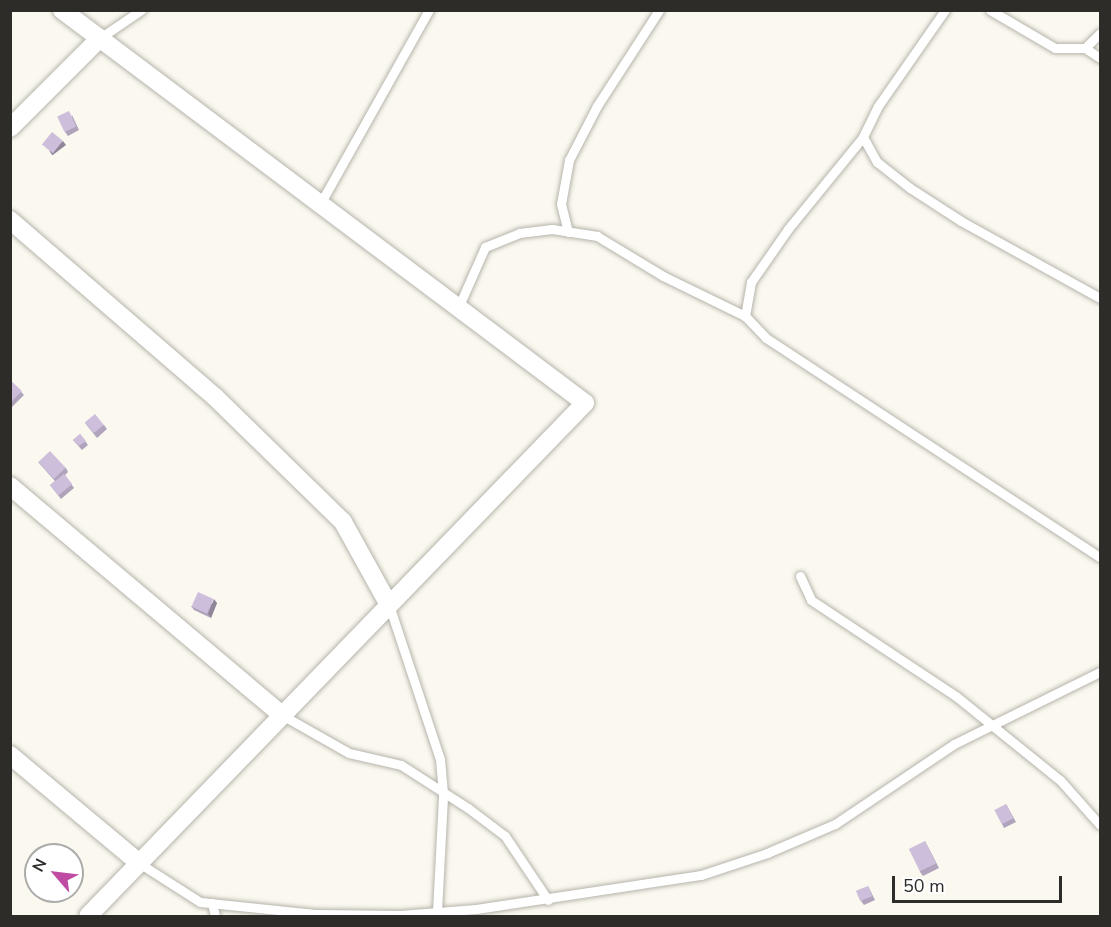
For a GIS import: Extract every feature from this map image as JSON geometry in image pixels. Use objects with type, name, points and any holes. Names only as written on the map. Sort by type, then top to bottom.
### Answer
[{"type":"street","points":[[63,10],[585,403],[88,916]]},
{"type":"street","points":[[10,128],[100,38]]},
{"type":"street","points":[[10,220],[214,397],[343,522],[389,605]]},
{"type":"street","points":[[10,486],[282,715]]},
{"type":"street","points":[[10,755],[139,863]]},
{"type":"lane","points":[[100,38],[141,10]]},
{"type":"lane","points":[[320,204],[429,10]]},
{"type":"lane","points":[[568,232],[561,204],[569,160],[597,106],[659,10]]},
{"type":"lane","points":[[745,316],[751,282],[788,229],[862,137],[878,106],[945,10]]},
{"type":"lane","points":[[990,10],[1055,48],[1084,48],[1101,58]]},
{"type":"lane","points":[[1084,48],[1101,33]]},
{"type":"lane","points":[[862,137],[877,162],[910,188],[961,221],[1101,298]]},
{"type":"lane","points":[[459,308],[485,246],[519,233],[568,232],[597,236],[663,276],[745,316],[766,338],[1101,557]]},
{"type":"lane","points":[[800,576],[811,600],[957,697],[1060,780],[1101,825]]},
{"type":"lane","points":[[389,605],[440,759],[442,791],[437,912]]},
{"type":"lane","points":[[139,863],[200,902],[317,914],[437,912],[511,905],[701,875],[767,853],[835,824],[954,744],[1101,672]]},
{"type":"lane","points":[[282,715],[349,753],[401,765],[442,791],[505,836],[548,900]]},
{"type":"lane","points":[[212,903],[215,916]]},
{"type":"lane","points":[[510,916],[511,905]]},
{"type":"building","points":[[69,111],[76,126],[64,132],[57,116]]},
{"type":"building","points":[[52,132],[63,141],[53,153],[42,144]]},
{"type":"building","points":[[10,380],[22,391],[10,403]]},
{"type":"building","points":[[95,414],[104,425],[94,433],[85,422]]},
{"type":"building","points":[[80,434],[86,441],[79,446],[73,440]]},
{"type":"building","points":[[50,451],[66,468],[54,479],[38,462]]},
{"type":"building","points":[[64,474],[72,484],[58,495],[50,485]]},
{"type":"building","points":[[198,592],[214,599],[207,614],[191,607]]},
{"type":"building","points":[[1006,804],[1013,818],[1002,824],[994,810]]},
{"type":"building","points":[[925,841],[936,863],[920,871],[909,849]]},
{"type":"building","points":[[868,886],[872,896],[860,901],[856,891]]}]
